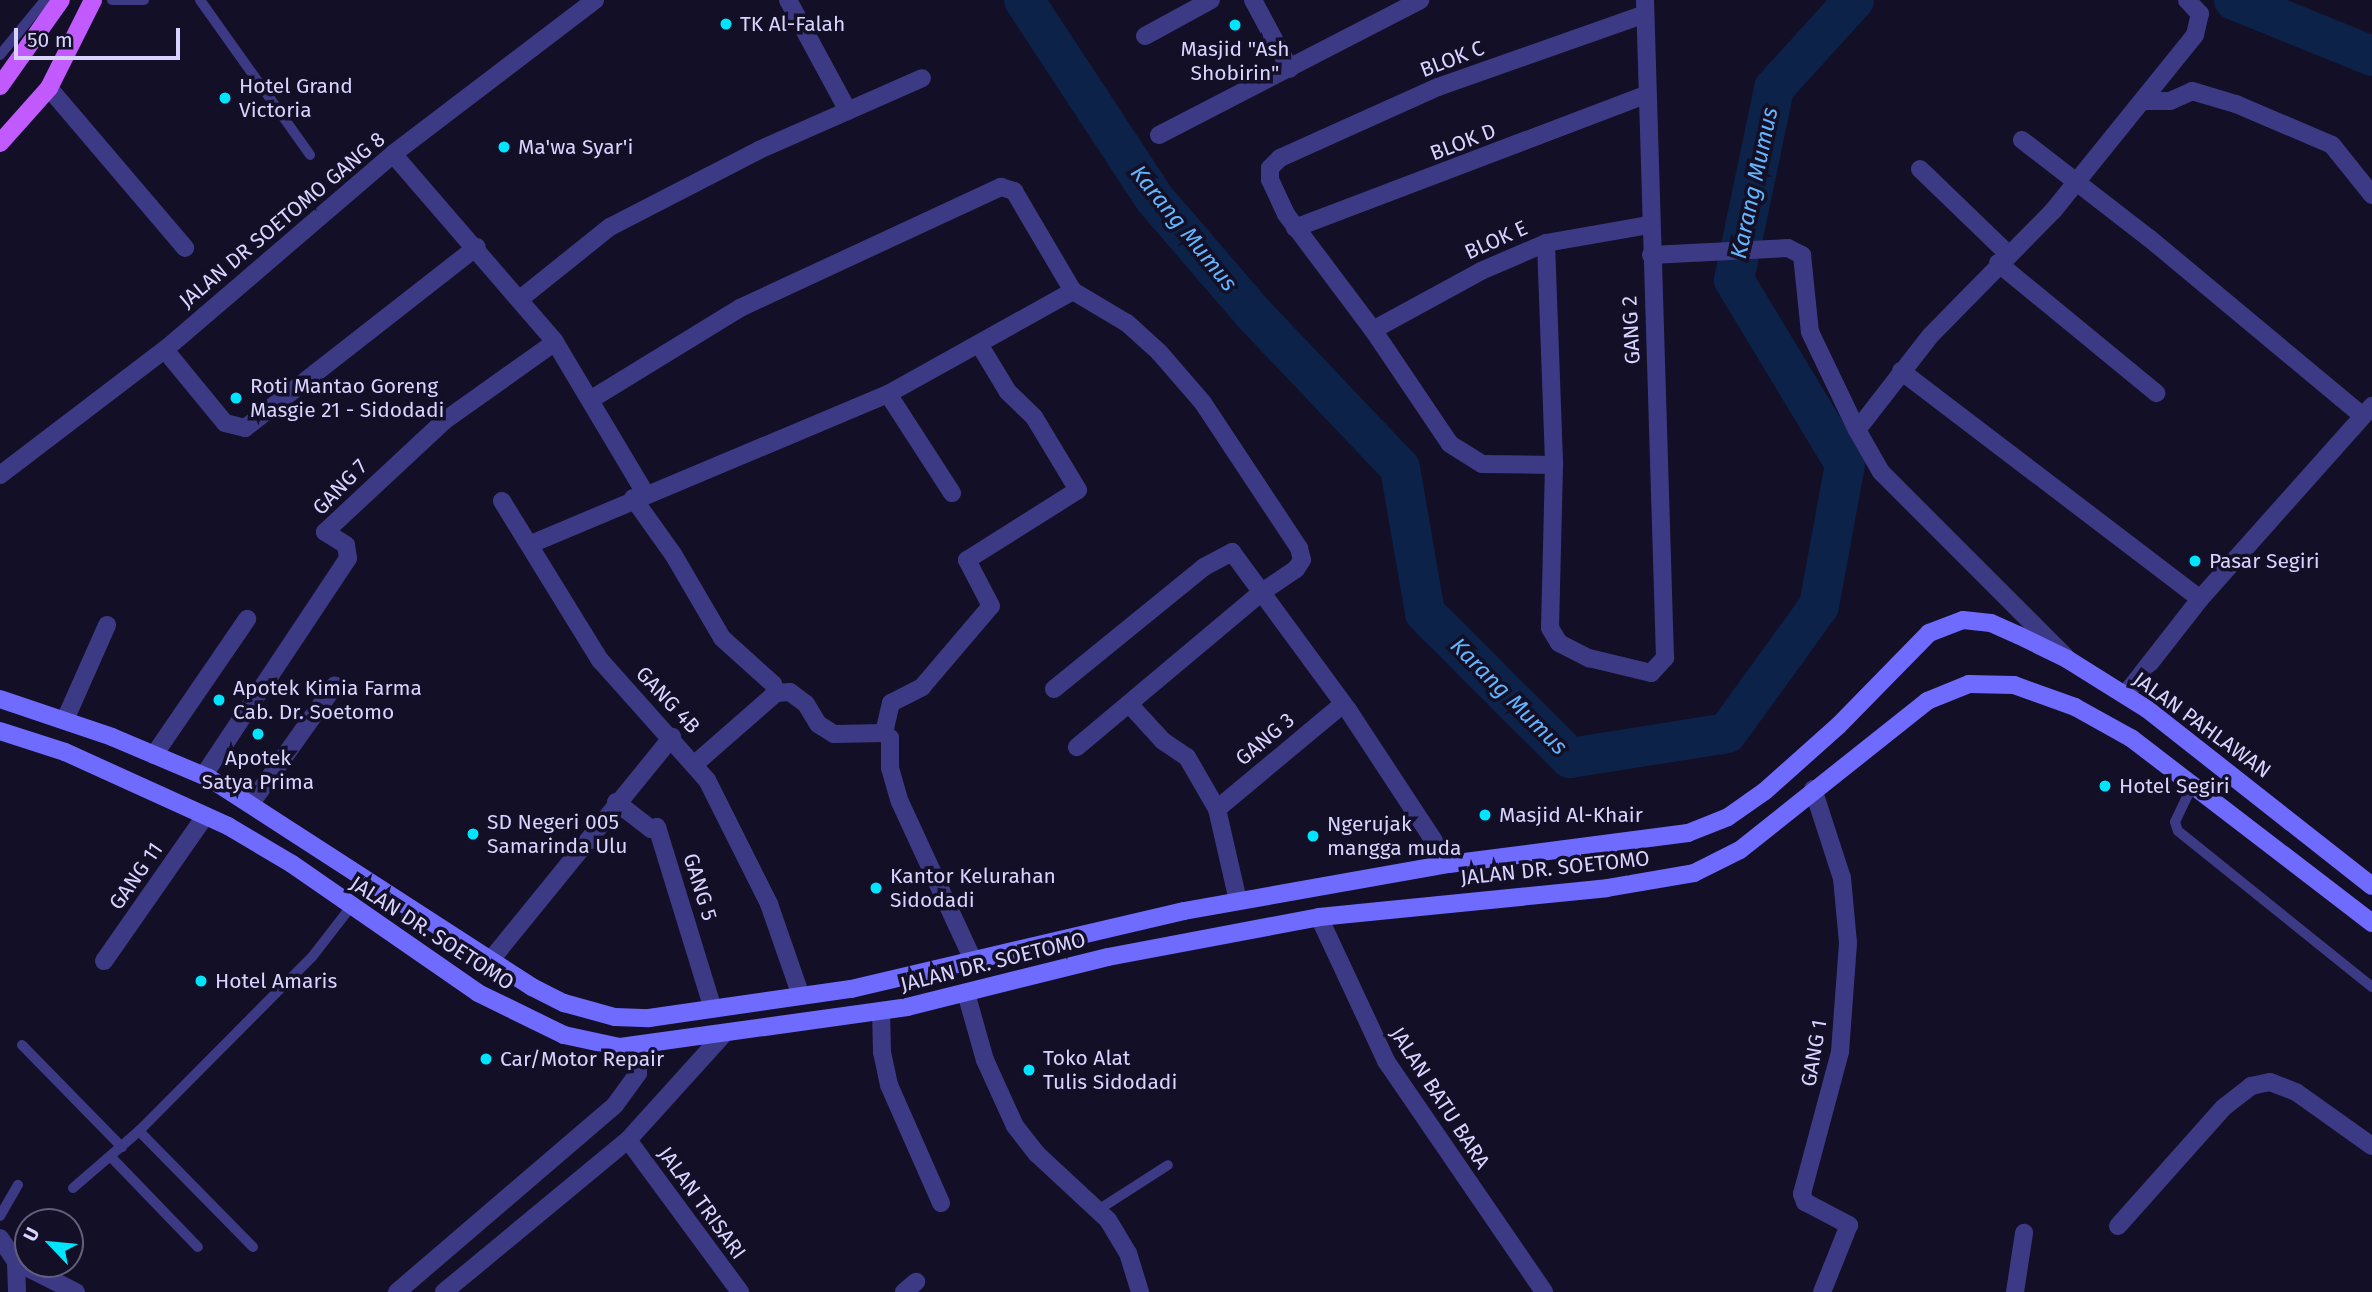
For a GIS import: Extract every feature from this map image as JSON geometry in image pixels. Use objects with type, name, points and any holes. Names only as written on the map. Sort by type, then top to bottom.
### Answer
[{"type":"main road","points":[[0,86],[49,23],[61,0]]},
{"type":"main road","points":[[0,143],[49,88],[93,0]]},
{"type":"street","name":"JALAN DR SOETOMO GANG 8","points":[[0,475],[164,350],[393,154],[595,0]]},
{"type":"street","points":[[788,0],[848,111]]},
{"type":"street","points":[[1145,36],[1211,0]]},
{"type":"street","points":[[1253,0],[1290,69]]},
{"type":"street","points":[[1159,135],[1420,0]]},
{"type":"street","points":[[1857,430],[1901,371],[2003,258],[2077,182],[2143,101],[2198,28],[2200,14],[2187,0]]},
{"type":"street","name":"GANG 2","points":[[1554,466],[1550,628],[1554,638],[1588,657],[1645,674],[1658,669],[1665,658],[1649,225],[1645,7]]},
{"type":"street","name":"BLOK C","points":[[1295,228],[1270,180],[1270,168],[1280,158],[1438,87],[1645,7]]},
{"type":"street","points":[[520,299],[610,227],[759,150],[922,78]]},
{"type":"street","points":[[49,88],[185,248]]},
{"type":"street","points":[[2143,101],[2170,101],[2192,91],[2236,104],[2332,145],[2372,195]]},
{"type":"street","name":"BLOK D","points":[[1295,228],[1646,95]]},
{"type":"street","points":[[2022,140],[2367,411],[2200,599],[2125,695]]},
{"type":"street","points":[[393,154],[477,247],[555,342],[590,400],[639,495],[728,646],[773,684],[776,693]]},
{"type":"street","points":[[1920,169],[2003,258],[2156,393]]},
{"type":"street","points":[[590,400],[740,308],[1001,187],[1014,191],[1073,291],[1127,323],[1159,352],[1203,403],[1299,548],[1301,564],[1263,591],[1077,747]]},
{"type":"street","name":"BLOK E","points":[[1373,330],[1481,271],[1546,243],[1649,225]]},
{"type":"street","points":[[1295,228],[1373,330],[1434,423],[1464,456],[1490,465],[1554,466],[1546,243]]},
{"type":"street","points":[[164,350],[225,423],[245,428],[477,247]]},
{"type":"street","points":[[1651,255],[1788,248],[1802,255],[1810,332],[1857,430],[1881,472],[2067,659]]},
{"type":"street","points":[[531,544],[639,495],[888,394],[1073,291]]},
{"type":"street","name":"GANG 7","points":[[204,775],[348,558],[346,545],[325,532],[444,421],[555,342]]},
{"type":"street","points":[[884,733],[891,703],[922,687],[990,606],[967,560],[1078,490],[1034,417],[1008,392],[979,344]]},
{"type":"street","points":[[1901,371],[2200,599]]},
{"type":"street","points":[[888,394],[952,493]]},
{"type":"street","name":"GANG 4B","points":[[502,500],[600,660],[696,763],[769,904],[801,996]]},
{"type":"street","points":[[1054,689],[1226,553],[1235,554],[1343,704],[1449,864]]},
{"type":"street","points":[[155,755],[247,619]]},
{"type":"street","name":"JALAN DR. SOETOMO","points":[[0,699],[65,720],[204,775],[252,802],[490,961],[564,1003],[615,1017],[713,1009],[876,984],[1109,925],[1449,864],[1657,839],[1715,824],[1774,783],[1929,633],[1963,620],[1991,623]]},
{"type":"street","name":"JALAN PAHLAWAN","points":[[1991,623],[2067,659],[2125,695],[2219,762],[2372,886]]},
{"type":"street","points":[[65,720],[107,625]]},
{"type":"street","name":"JALAN DR. SOETOMO","points":[[0,731],[65,752],[205,816],[292,864],[350,908],[506,1009],[582,1041],[639,1048],[881,1011],[1108,957],[1319,917],[1607,888],[1693,873],[1740,850],[1813,789],[1927,701],[1969,684],[2014,685],[2101,721],[2193,784]]},
{"type":"street","points":[[252,802],[335,685]]},
{"type":"street","points":[[696,763],[776,693],[790,692],[806,704],[818,724],[834,734],[884,733],[890,738],[890,768],[900,802],[972,960],[972,991],[985,1060],[1015,1126],[1037,1154],[1098,1210],[1128,1253],[1140,1292]]},
{"type":"street","name":"GANG 3","points":[[1217,809],[1343,704]]},
{"type":"street","points":[[1130,705],[1163,741],[1187,757],[1217,809],[1238,901]]},
{"type":"street","points":[[490,961],[616,802],[672,737]]},
{"type":"street","points":[[2193,784],[2372,923]]},
{"type":"street","name":"GANG 1","points":[[1813,789],[1842,878],[1849,943],[1840,1052],[1802,1194],[1805,1202],[1849,1225],[1822,1292]]},
{"type":"street","name":"GANG 5","points":[[616,802],[651,829],[657,827],[713,1009]]},
{"type":"street","name":"GANG 11","points":[[104,961],[205,816]]},
{"type":"street","points":[[292,864],[310,840]]},
{"type":"street","name":"JALAN BATU BARA","points":[[1319,917],[1386,1062],[1544,1292]]},
{"type":"street","points":[[881,1011],[882,1052],[889,1085],[941,1203]]},
{"type":"street","points":[[444,1292],[628,1140],[723,1035]]},
{"type":"street","points":[[397,1292],[490,1216],[615,1105],[638,1073],[639,1048]]},
{"type":"street","points":[[2118,1226],[2223,1108],[2251,1086],[2270,1082],[2296,1092],[2372,1146]]},
{"type":"street","name":"JALAN TRISARI","points":[[628,1140],[740,1292]]},
{"type":"street","points":[[490,1216],[508,1238]]},
{"type":"street","points":[[2015,1292],[2024,1233]]},
{"type":"street","points":[[0,1238],[14,1259]]},
{"type":"street","points":[[48,1278],[76,1292]]},
{"type":"lane","points":[[0,55],[45,0]]},
{"type":"lane","points":[[49,23],[52,0]]},
{"type":"lane","points":[[112,0],[144,0]]},
{"type":"lane","points":[[200,0],[310,155]]},
{"type":"lane","points":[[2193,784],[2175,822],[2178,831],[2372,987]]},
{"type":"lane","points":[[74,1188],[139,1131],[312,957],[350,908]]},
{"type":"lane","points":[[22,1045],[122,1147]]},
{"type":"lane","points":[[139,1131],[253,1247]]},
{"type":"lane","points":[[111,1157],[198,1247]]},
{"type":"lane","points":[[1098,1210],[1168,1165]]},
{"type":"lane","points":[[0,1216],[18,1185]]},
{"type":"waterway","name":"Karang Mumus","points":[[1024,0],[1154,198],[1252,312],[1400,468],[1425,613],[1570,758],[1727,733],[1819,606],[1845,464],[1734,280],[1774,88],[1854,0]]},
{"type":"waterway","name":"Karang Mumus","points":[[2234,0],[2372,56]]},
{"type":"place","name":"TK Al-Falah","points":[[726,24]]},
{"type":"place","name":"Masjid \"Ash Shobirin\"","points":[[1235,25]]},
{"type":"place","name":"Hotel Grand Victoria","points":[[225,98]]},
{"type":"place","name":"Ma'wa Syar'i","points":[[504,147]]},
{"type":"place","name":"Roti Mantao Goreng Masgie 21 - Sidodadi","points":[[236,398]]},
{"type":"place","name":"Pasar Segiri","points":[[2195,561]]},
{"type":"place","name":"Apotek Kimia Farma Cab. Dr. Soetomo","points":[[219,700]]},
{"type":"place","name":"Apotek Satya Prima","points":[[258,734]]},
{"type":"place","name":"Hotel Segiri","points":[[2105,786]]},
{"type":"place","name":"Masjid Al-Khair","points":[[1485,815]]},
{"type":"place","name":"SD Negeri 005 Samarinda Ulu","points":[[473,834]]},
{"type":"place","name":"Ngerujak mangga muda","points":[[1313,836]]},
{"type":"place","name":"Kantor Kelurahan Sidodadi","points":[[876,888]]},
{"type":"place","name":"Hotel Amaris","points":[[201,981]]},
{"type":"place","name":"Car/Motor Repair","points":[[486,1059]]},
{"type":"place","name":"Toko Alat Tulis Sidodadi","points":[[1029,1070]]}]
